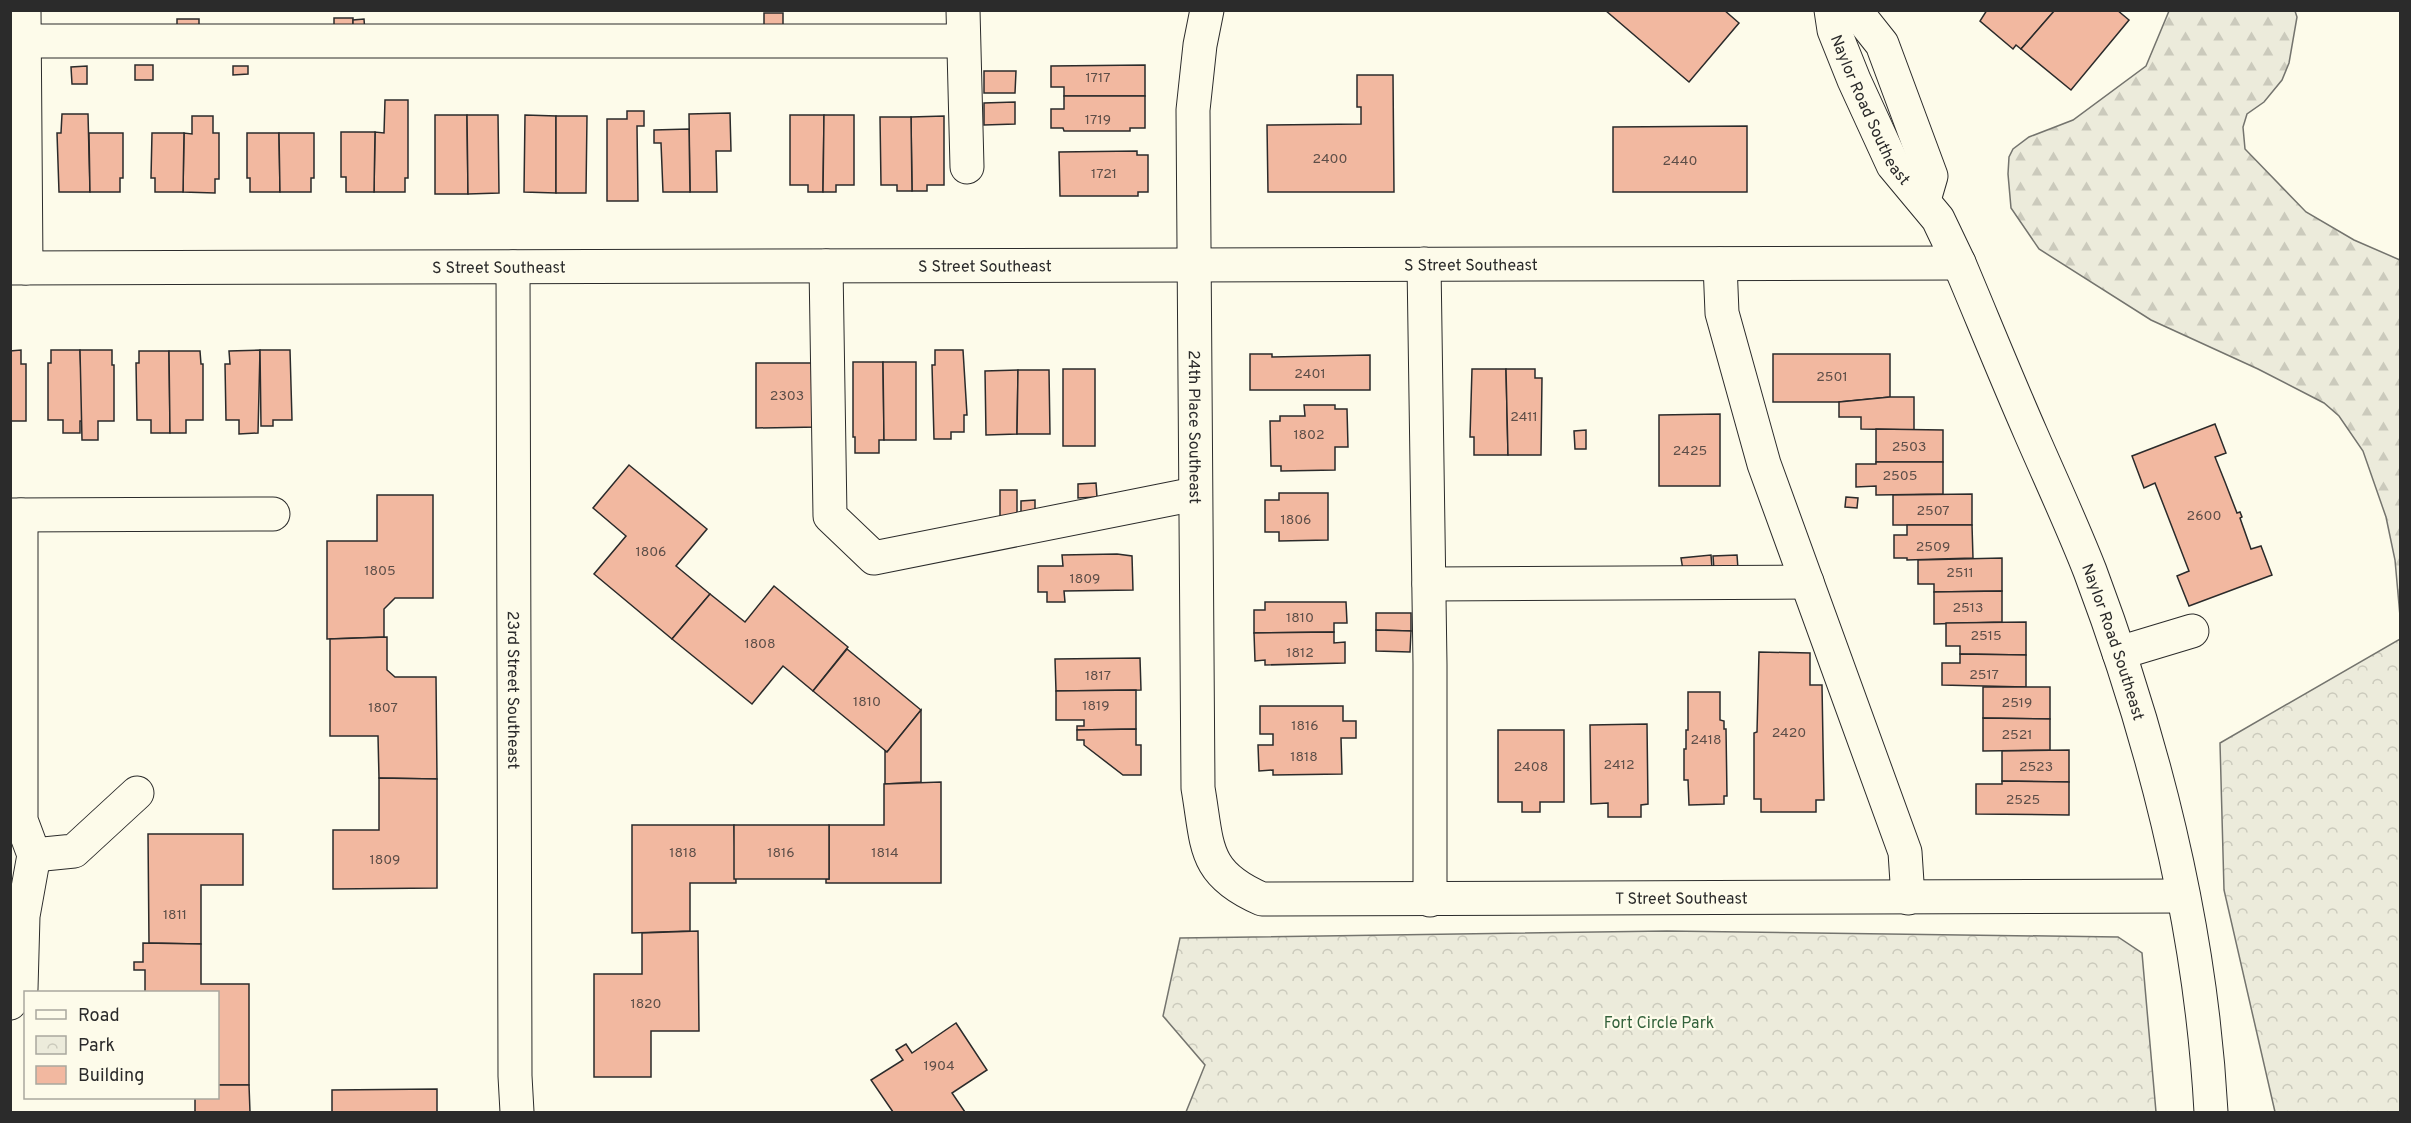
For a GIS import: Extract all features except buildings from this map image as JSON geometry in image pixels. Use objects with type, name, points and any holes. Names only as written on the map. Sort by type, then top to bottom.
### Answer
[{"type":"street","name":"24th Place Southeast","points":[[1207,10],[1200,45],[1193,110],[1198,788],[1207,844]]},
{"type":"street","name":"Naylor Road Southeast","points":[[1832,10],[1834,30],[1893,165],[1938,219],[1959,263],[2076,537],[2119,654],[2158,780],[2183,896],[2203,1022],[2211,1113]]},
{"type":"street","name":"Naylor Road Southeast","points":[[1855,10],[1882,44],[1931,176],[1924,200]]},
{"type":"street","points":[[18,268],[25,26],[963,26],[967,167]]},
{"type":"street","name":"S Street Southeast","points":[[18,268],[1959,263]]},
{"type":"street","points":[[1424,264],[1429,584],[1430,900]]},
{"type":"street","points":[[1720,264],[1722,314],[1764,464],[1905,852],[1908,898]]},
{"type":"street","points":[[826,266],[830,516],[874,558],[1195,494]]},
{"type":"street","name":"23rd Street Southeast","points":[[513,267],[515,1076],[517,1113]]},
{"type":"street","points":[[10,1003],[21,989],[22,916],[34,855],[21,820],[16,515],[273,514]]},
{"type":"street","points":[[1429,584],[1807,582]]},
{"type":"street","points":[[2119,654],[2192,632]]},
{"type":"street","points":[[34,855],[74,851],[137,793]]},
{"type":"street","name":"T Street Southeast","points":[[1207,844],[1215,866],[1230,883],[1262,899],[2183,896]]},
{"type":"green space","points":[[2169,11],[2295,11],[2297,17],[2289,63],[2282,80],[2264,102],[2247,114],[2243,127],[2245,149],[2306,212],[2354,240],[2400,260],[2400,616],[2395,560],[2386,517],[2363,451],[2339,416],[2324,403],[2258,369],[2151,320],[2039,249],[2011,208],[2008,174],[2009,157],[2013,149],[2029,137],[2073,120],[2146,66]]},
{"type":"green space","points":[[2400,639],[2400,1112],[2275,1112],[2224,890],[2220,743]]},
{"type":"green space","name":"Fort Circle Park","points":[[1667,931],[2118,937],[2142,953],[2156,1112],[1186,1112],[1205,1065],[1163,1016],[1180,938]]}]
